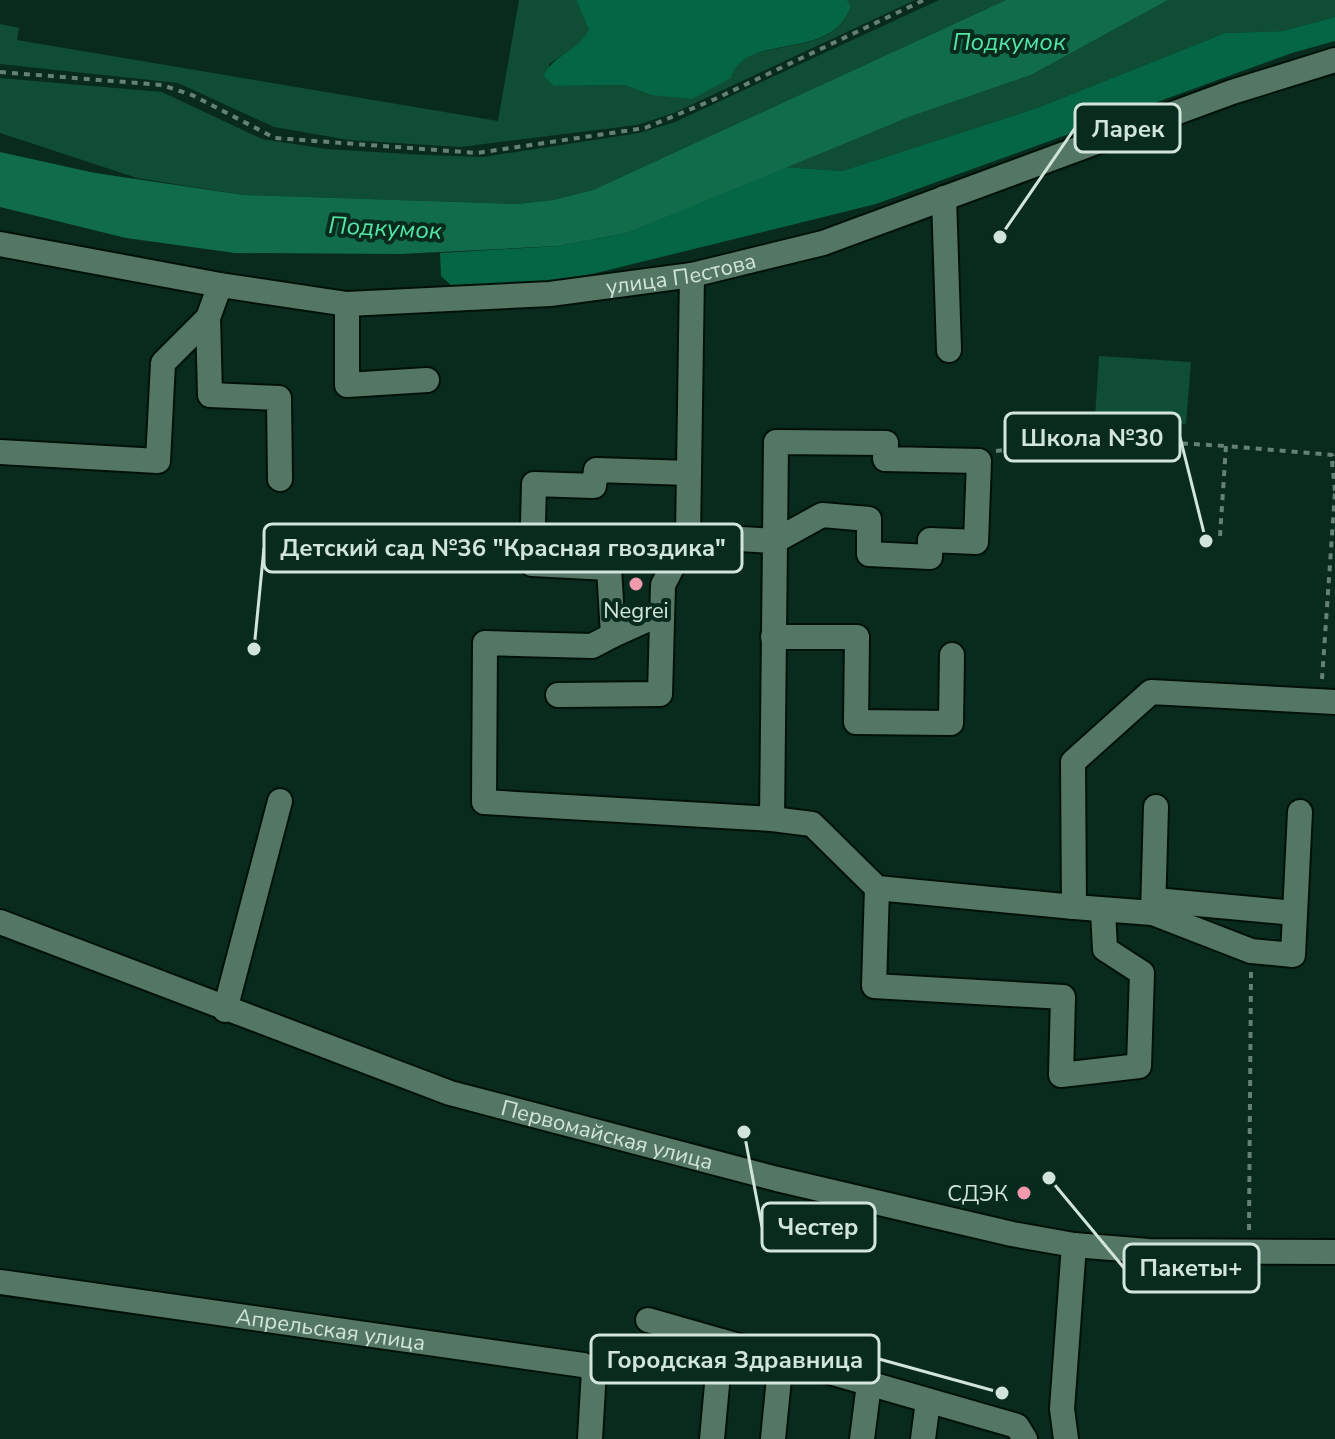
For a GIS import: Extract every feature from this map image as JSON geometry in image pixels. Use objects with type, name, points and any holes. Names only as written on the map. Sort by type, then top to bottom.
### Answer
[{"type":"street","name":"улица Пестова","points":[[0,244],[220,285],[347,304],[550,294],[692,275],[823,243],[1232,92],[1334,67]]},
{"type":"street","points":[[944,198],[949,350]]},
{"type":"street","points":[[558,695],[660,694],[663,585],[688,536],[692,275]]},
{"type":"street","points":[[220,285],[208,318],[210,395],[279,398],[280,479]]},
{"type":"street","points":[[347,304],[347,385],[427,380]]},
{"type":"street","points":[[0,452],[158,461],[163,363],[208,318]]},
{"type":"street","points":[[688,536],[775,541],[822,515],[869,519],[869,554],[930,557],[930,540],[976,542],[979,461],[885,459],[886,443],[776,442],[775,541],[773,637],[772,819]]},
{"type":"street","points":[[613,635],[609,568],[532,564],[534,484],[594,486],[596,470],[689,473]]},
{"type":"street","points":[[662,613],[592,646],[485,643],[484,802],[812,824],[877,888],[1103,911],[1154,907],[1295,913]]},
{"type":"street","points":[[773,637],[857,637],[856,722],[951,723],[952,655]]},
{"type":"street","points":[[1074,907],[1073,762],[1151,692],[1328,702]]},
{"type":"street","points":[[225,1010],[280,801]]},
{"type":"street","points":[[1154,907],[1156,807]]},
{"type":"street","points":[[1154,907],[1251,951],[1293,955],[1300,812]]},
{"type":"street","points":[[877,888],[874,986],[1063,997],[1061,1075],[1139,1066],[1142,973],[1105,949],[1103,911]]},
{"type":"street","name":"Первомайская улица","points":[[0,922],[450,1093],[552,1122],[943,1219],[1074,1245],[1148,1251],[1335,1252]]},
{"type":"street","points":[[1061,1436],[1074,1245]]},
{"type":"street","name":"Апрельская улица","points":[[0,1282],[583,1365],[594,1370],[590,1439]]},
{"type":"street","points":[[648,1320],[1017,1426],[1022,1437]]},
{"type":"street","points":[[712,1439],[721,1341]]},
{"type":"street","points":[[773,1439],[781,1358]]},
{"type":"street","points":[[862,1439],[869,1384]]},
{"type":"street","points":[[923,1439],[928,1401]]},
{"type":"path","points":[[0,72],[162,85],[192,95],[275,138],[477,153],[645,128],[715,99],[924,0]]},
{"type":"path","points":[[979,461],[1004,447],[1045,444],[1103,448],[1108,439],[1332,455]]},
{"type":"path","points":[[1220,536],[1226,446]]},
{"type":"path","points":[[1332,455],[1335,463]]},
{"type":"path","points":[[1328,702],[1335,491],[1332,455]]},
{"type":"path","points":[[1249,1253],[1251,951]]},
{"type":"shaded area","points":[[519,0],[576,0],[590,29],[584,41],[549,64],[554,86],[624,85],[651,95],[765,51],[816,40],[831,33],[843,22],[851,6],[847,0],[915,0],[674,113],[637,125],[460,147],[349,140],[274,127],[178,83],[0,64],[0,24],[19,28],[17,40],[498,121]]},
{"type":"shaded area","points":[[576,0],[847,0],[851,6],[841,24],[826,35],[753,55],[739,64],[731,78],[692,99],[651,95],[624,85],[554,86],[544,76],[548,69],[579,43],[589,29]]},
{"type":"shaded area","points":[[939,0],[1006,0],[593,190],[553,200],[517,204],[244,195],[137,178],[0,133],[0,78],[162,92],[262,139],[326,149],[483,157],[639,133],[675,122]]},
{"type":"shaded area","points":[[1168,0],[1335,0],[1335,17],[1283,31],[1225,33],[1037,108],[842,171],[783,167],[909,117],[1031,75]]},
{"type":"shaded area","points":[[1335,17],[1335,41],[1292,53],[876,204],[572,279],[489,289],[451,285],[441,276],[440,253],[558,246],[627,233],[783,167],[842,171],[1037,108],[1225,33],[1283,31]]},
{"type":"shaded area","points":[[1099,356],[1191,362],[1186,424],[1095,418]]},
{"type":"water","name":"Подкумок","points":[[1006,0],[1168,0],[1031,75],[909,117],[627,233],[558,246],[400,254],[235,253],[126,238],[0,207],[0,152],[95,173],[244,195],[517,204],[553,200],[593,190]]},
{"type":"place","name":"Ларек","points":[[1000,237]]},
{"type":"place","name":"Школа №30","points":[[1206,541]]},
{"type":"place","name":"Negrei","points":[[636,584]]},
{"type":"place","name":"Детский сад №36 \"Красная гвоздика\"","points":[[254,649]]},
{"type":"place","name":"Честер","points":[[744,1132]]},
{"type":"place","name":"Пакеты+","points":[[1049,1178]]},
{"type":"place","name":"СДЭК","points":[[1024,1193]]},
{"type":"place","name":"Городская Здравница","points":[[1002,1393]]}]
